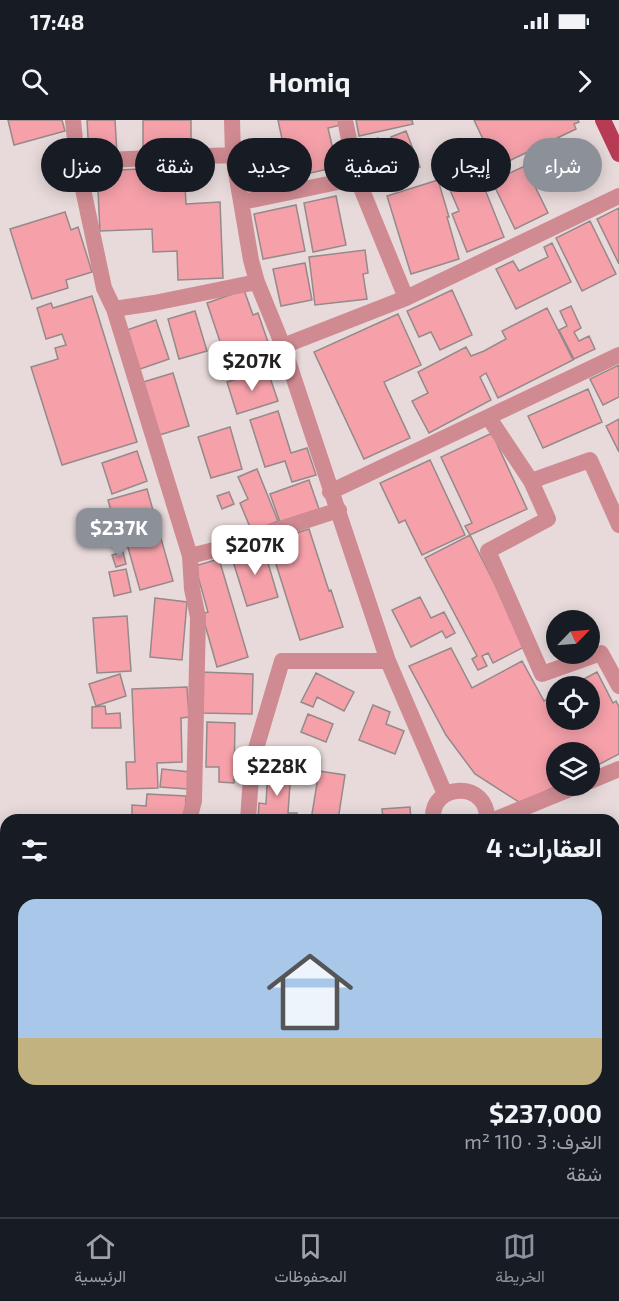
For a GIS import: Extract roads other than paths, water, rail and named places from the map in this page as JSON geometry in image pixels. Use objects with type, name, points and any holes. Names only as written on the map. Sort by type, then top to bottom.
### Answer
[{"type":"main road","points":[[603,120],[619,154]]},
{"type":"street","points":[[73,120],[75,138]]},
{"type":"street","points":[[232,120],[233,138]]},
{"type":"street","points":[[345,120],[349,138]]},
{"type":"street","points":[[123,159],[227,154]]},
{"type":"street","points":[[242,202],[324,185]]},
{"type":"street","points":[[84,192],[104,288],[114,309],[190,556],[192,589],[198,617],[194,801],[191,814]]},
{"type":"street","points":[[240,192],[251,260],[257,282],[283,346],[388,661],[445,794]]},
{"type":"street","points":[[363,192],[406,298]]},
{"type":"street","points":[[283,346],[406,298],[619,196]]},
{"type":"street","points":[[114,309],[257,282]]},
{"type":"street","points":[[330,492],[619,355]]},
{"type":"street","points":[[489,418],[531,481],[548,519],[488,551],[542,674],[601,653],[619,686]]},
{"type":"street","points":[[531,481],[590,460],[619,525]]},
{"type":"street","points":[[190,556],[339,510]]},
{"type":"street","points":[[248,814],[252,762],[282,661],[388,661]]},
{"type":"street","points":[[600,777],[619,769]]},
{"type":"street","points":[[434,814],[434,808],[445,794],[463,790],[479,798],[486,814]]},
{"type":"street","points":[[509,814],[553,796]]}]
